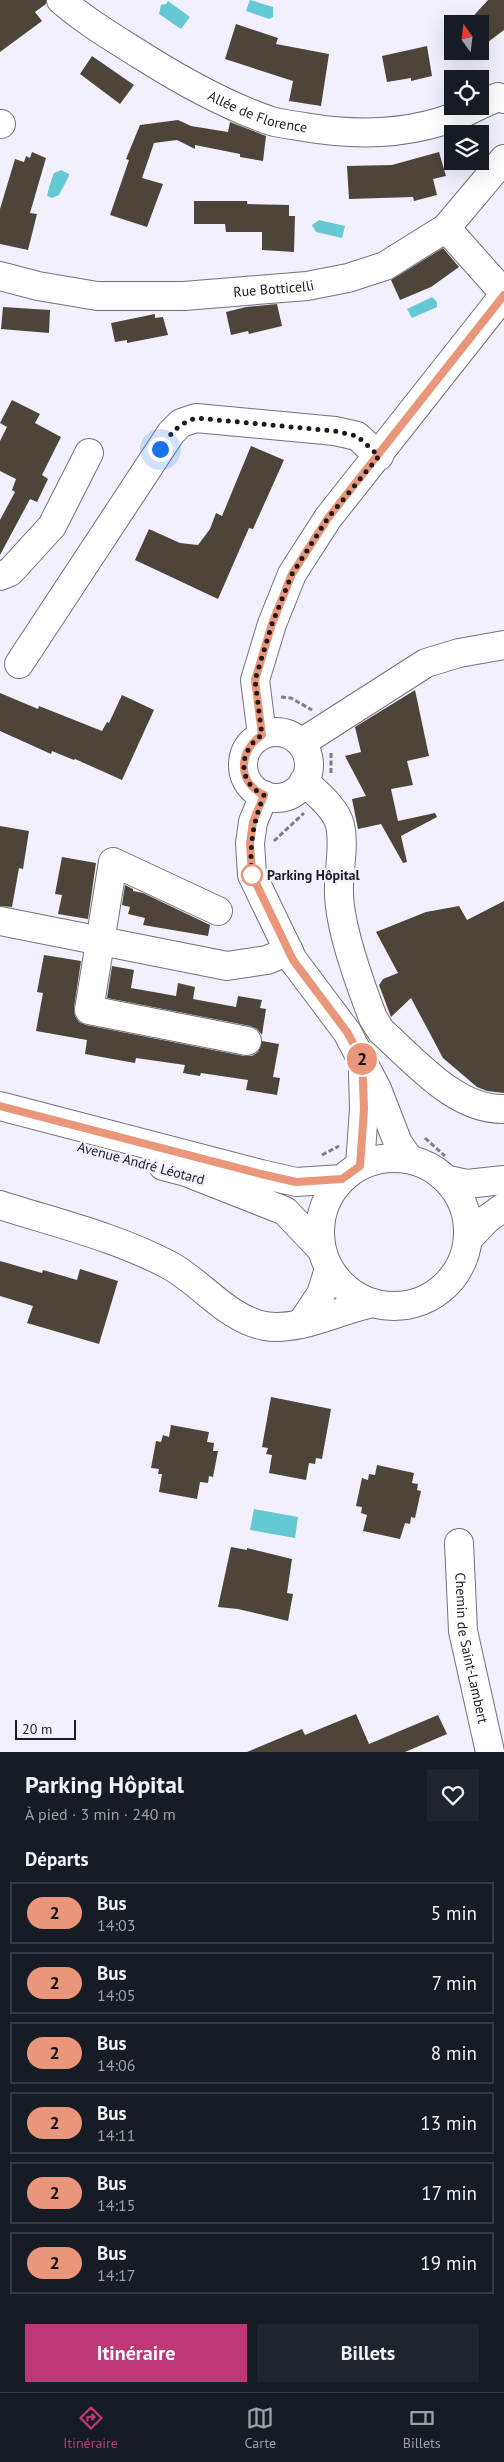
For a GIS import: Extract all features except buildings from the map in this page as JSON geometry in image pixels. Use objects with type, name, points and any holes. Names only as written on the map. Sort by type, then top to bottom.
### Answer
[{"type":"street","name":"Allée de Florence","points":[[61,0],[79,16],[180,80],[272,122],[319,130],[371,134],[423,128],[461,115]]},
{"type":"street","name":"Allée de Florence","points":[[489,101],[498,97],[504,99]]},
{"type":"street","name":"Rue Botticelli","points":[[0,276],[38,286],[97,296],[184,296],[307,286],[348,278],[385,266],[446,228],[504,159]]},
{"type":"street","points":[[262,735],[255,680],[272,624],[292,574],[328,518],[379,456],[416,405],[504,294],[446,228]]},
{"type":"street","points":[[19,664],[171,433],[181,423],[196,418],[335,431],[357,436],[379,456]]},
{"type":"street","points":[[0,576],[10,572],[52,526],[90,453]]},
{"type":"street","points":[[302,744],[426,663],[459,653],[504,645]]},
{"type":"street","points":[[282,732],[293,736],[302,744],[309,764],[304,782],[293,793],[282,797],[264,795],[252,788],[243,770],[247,749],[262,735],[282,732]]},
{"type":"street","points":[[304,782],[331,807],[340,824],[342,840],[338,895],[343,925],[373,1018],[381,1031],[461,1097],[477,1105],[504,1109]]},
{"type":"street","points":[[264,795],[253,822],[251,836],[252,875],[289,951],[347,1032],[362,1059],[377,1089],[398,1143],[409,1159]]},
{"type":"street","points":[[218,911],[113,862],[89,1010],[246,1040]]},
{"type":"street","points":[[0,921],[227,966],[267,960],[289,951]]},
{"type":"street","points":[[351,1172],[364,1109],[362,1059]]},
{"type":"street","name":"Avenue André Léotard","points":[[0,1106],[296,1182],[351,1172]]},
{"type":"street","name":"Avenue André Léotard","points":[[0,1126],[186,1172],[285,1211],[326,1259]]},
{"type":"street","points":[[301,1324],[321,1294],[326,1259],[320,1231],[322,1212],[330,1194],[351,1172],[376,1160],[409,1159],[430,1167],[450,1169],[467,1184],[504,1180]]},
{"type":"street","points":[[0,1205],[134,1248],[171,1266],[237,1314],[263,1326],[283,1328],[345,1309],[372,1303],[405,1306],[435,1294],[448,1283],[458,1270],[465,1255],[468,1239],[468,1223],[464,1207],[450,1169]]},
{"type":"street","points":[[468,1239],[487,1219],[504,1207]]},
{"type":"street","points":[[326,1259],[347,1290],[372,1303]]},
{"type":"street","name":"Chemin de Saint-Lambert","points":[[459,1543],[463,1630],[490,1752]]},
{"type":"path","points":[[331,745],[331,778]]},
{"type":"path","points":[[420,1133],[444,1156],[450,1169]]},
{"type":"water","points":[[250,0],[273,7],[273,17],[269,19],[246,11]]},
{"type":"water","points":[[168,1],[190,17],[181,29],[159,14],[161,5],[166,4]]},
{"type":"water","points":[[61,170],[69,174],[69,176],[59,195],[52,198],[47,196],[54,173]]},
{"type":"water","points":[[319,220],[345,226],[342,238],[316,232],[312,225]]},
{"type":"water","points":[[432,297],[437,302],[437,307],[412,318],[407,309]]},
{"type":"water","points":[[254,1509],[298,1517],[295,1538],[250,1530]]},
{"type":"bus line","name":"2","points":[[0,1106],[296,1182],[342,1179],[360,1166],[364,1109],[362,1059],[347,1032],[293,960],[252,875],[250,843],[253,822],[264,795],[252,788],[243,770],[247,749],[253,741],[262,735],[255,680],[272,624],[292,574],[328,518],[379,456],[416,405],[504,295]]},
{"type":"place","name":"Parking Hôpital","points":[[252,875]]},
{"type":"route","points":[[160,449],[181,423],[196,418],[335,431],[357,436],[379,456],[328,518],[292,574],[272,624],[255,680],[262,735],[253,741],[247,749],[243,770],[252,788],[264,795],[253,822],[250,843],[252,875]]}]
